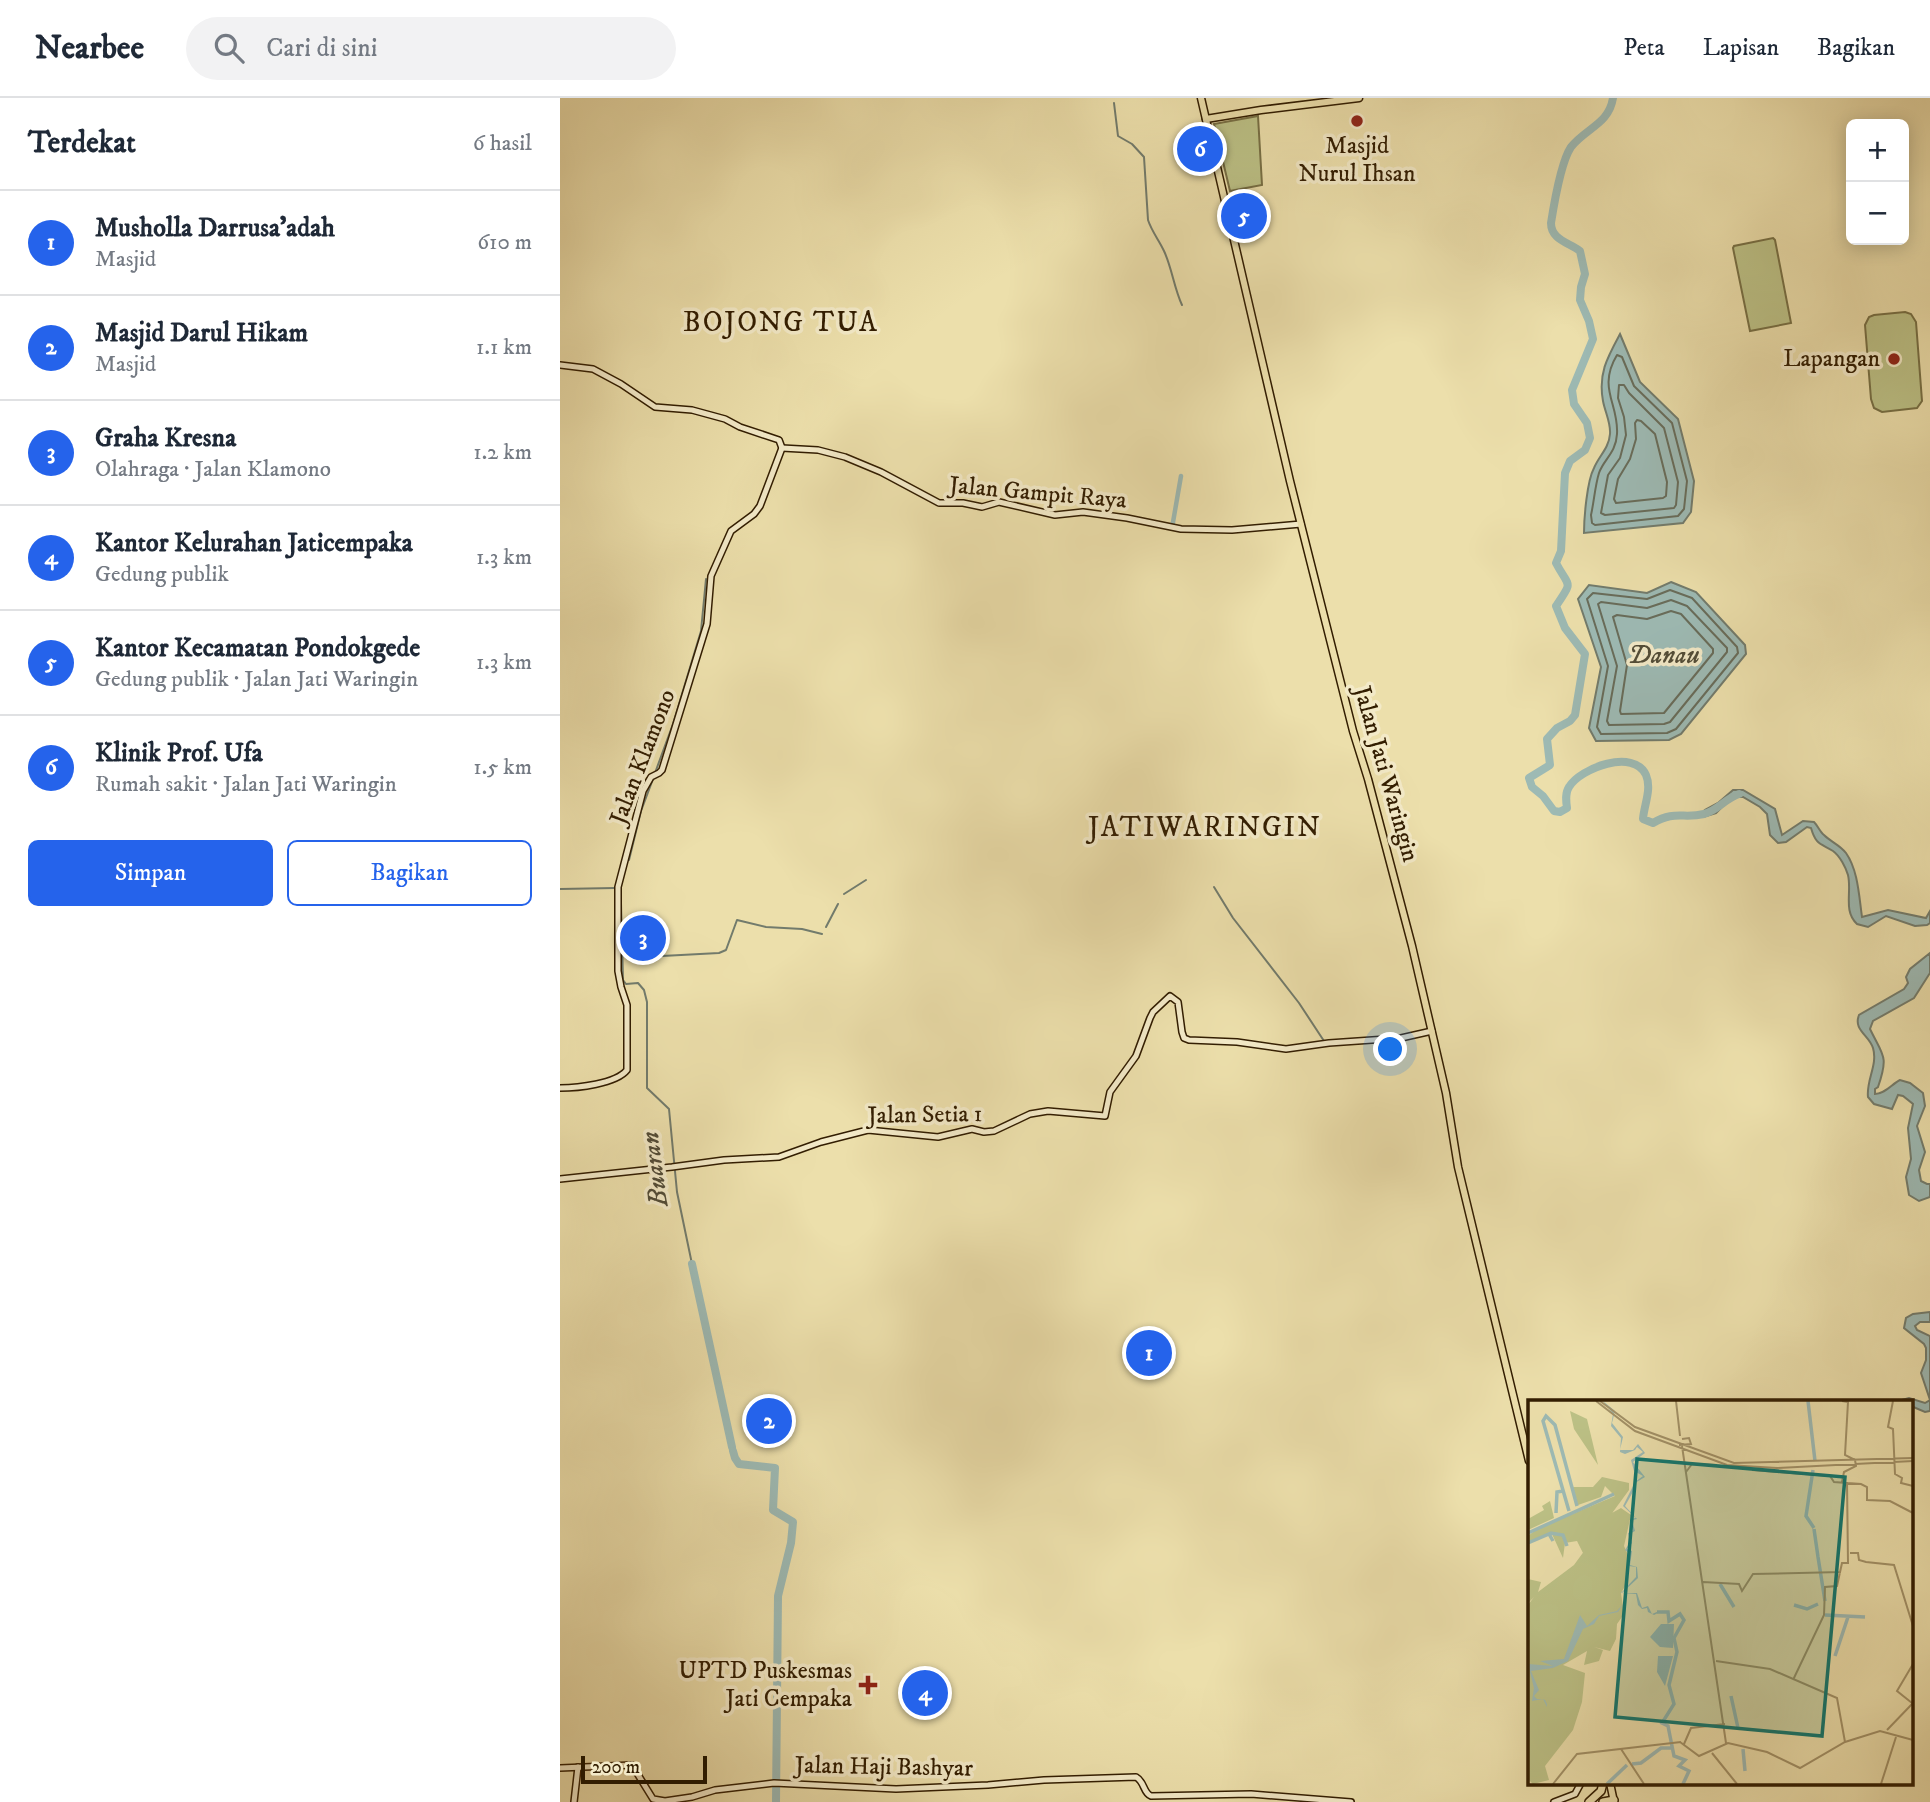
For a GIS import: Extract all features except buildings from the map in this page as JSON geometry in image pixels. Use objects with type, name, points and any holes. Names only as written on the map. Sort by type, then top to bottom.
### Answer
[{"type":"highway","points":[[1589,1802],[1601,1791],[1603,1784]]},
{"type":"highway","points":[[1603,1802],[1614,1801]]},
{"type":"main road","name":"Jalan Jati Waringin","points":[[1201,98],[1284,456],[1353,731],[1397,883],[1446,1093],[1458,1167],[1528,1457]]},
{"type":"main road","points":[[1206,119],[1359,98]]},
{"type":"street","points":[[560,365],[593,369],[655,407],[692,410],[725,419],[779,440],[782,448]]},
{"type":"street","name":"Jalan Gampit Raya","points":[[782,448],[829,452],[883,473],[939,503],[963,503],[982,507],[999,502],[1055,515],[1083,512],[1181,529],[1232,530],[1301,524]]},
{"type":"street","name":"Jalan Klamono","points":[[560,1088],[582,1087],[601,1082],[623,1075],[626,1070],[627,1005],[618,971],[618,887],[643,791],[662,770],[707,624],[711,576],[730,531],[754,514],[760,506],[782,448]]},
{"type":"street","name":"Jalan Setia 1","points":[[560,1179],[724,1160],[786,1156],[821,1142],[868,1130],[938,1137],[972,1129],[994,1131],[1030,1114],[1048,1111],[1105,1116],[1110,1092],[1136,1056],[1153,1012],[1170,996],[1178,1002],[1183,1035],[1189,1040],[1237,1042],[1286,1049],[1401,1038],[1432,1031]]},
{"type":"street","name":"Jalan Haji Bashyar","points":[[578,1766],[632,1765],[653,1799],[659,1801],[692,1797],[715,1790],[776,1783],[896,1789],[1136,1777],[1151,1796],[1251,1794],[1351,1802]]},
{"type":"street","points":[[560,1768],[578,1766],[574,1802]]},
{"type":"street","points":[[1554,1802],[1575,1794],[1580,1784]]},
{"type":"green space","points":[[1258,116],[1262,185],[1230,191],[1214,124]]},
{"type":"green space","name":"Lapangan","points":[[1773,238],[1791,323],[1750,331],[1733,248]]},
{"type":"green space","name":"Lapangan","points":[[1905,312],[1911,314],[1916,322],[1922,401],[1917,408],[1882,412],[1874,408],[1871,399],[1865,325],[1869,317],[1874,315]]},
{"type":"water","points":[[1620,334],[1640,382],[1678,419],[1694,481],[1691,512],[1683,523],[1584,533],[1589,482],[1608,444],[1610,434],[1602,391],[1603,374]]},
{"type":"water","name":"Danau","points":[[1671,582],[1696,592],[1745,645],[1746,654],[1681,734],[1669,740],[1596,741],[1589,728],[1601,667],[1578,599],[1589,585],[1647,593]]},
{"type":"water","points":[[1733,790],[1743,790],[1775,809],[1782,835],[1803,821],[1814,822],[1823,834],[1844,850],[1856,875],[1862,917],[1888,910],[1926,918],[1930,911],[1930,923],[1915,926],[1886,916],[1868,927],[1857,924],[1850,913],[1848,875],[1838,856],[1819,843],[1811,828],[1807,827],[1786,842],[1778,843],[1770,835],[1767,814],[1743,797],[1726,803],[1716,813],[1703,817],[1692,815],[1707,814],[1705,810]]},
{"type":"water","points":[[1930,953],[1930,973],[1914,998],[1873,1021],[1870,1029],[1884,1062],[1875,1094],[1885,1091],[1900,1080],[1910,1083],[1923,1093],[1925,1106],[1917,1126],[1925,1152],[1919,1170],[1921,1181],[1930,1184],[1930,1197],[1919,1201],[1909,1195],[1906,1177],[1911,1159],[1908,1128],[1913,1104],[1898,1095],[1892,1109],[1874,1104],[1868,1097],[1874,1054],[1871,1043],[1858,1025],[1858,1020],[1859,1015],[1904,989],[1908,983],[1906,977],[1910,969]]},
{"type":"water","points":[[1930,1312],[1930,1322],[1920,1322],[1915,1326],[1917,1330],[1930,1336],[1930,1400],[1921,1373],[1926,1360],[1926,1348],[1904,1328],[1906,1318],[1913,1314]]},
{"type":"water","points":[[1909,1398],[1925,1403],[1930,1400],[1930,1411],[1925,1412],[1912,1406],[1912,1400],[1902,1400]]},
{"type":"waterway","points":[[1613,98],[1607,114],[1577,141],[1567,154],[1551,223],[1557,237],[1580,251],[1585,274],[1580,300],[1593,339],[1572,390],[1574,404],[1587,423],[1590,438],[1585,450],[1570,461],[1565,473],[1561,551],[1556,563],[1568,584],[1556,606],[1565,628],[1585,654],[1575,715],[1547,739],[1550,765],[1529,778],[1532,787],[1554,811],[1560,812],[1567,808],[1566,794],[1569,787],[1584,773],[1607,764],[1630,763],[1640,767],[1648,780],[1643,819],[1653,823],[1667,817],[1709,812],[1739,794]]},
{"type":"waterway","points":[[1114,103],[1118,136],[1132,144],[1144,157],[1148,220],[1167,258],[1182,305]]},
{"type":"waterway","points":[[1172,528],[1181,476]]},
{"type":"waterway","name":"Buaran","points":[[655,773],[701,631],[706,579]]},
{"type":"waterway","name":"Buaran","points":[[629,860],[641,811],[653,779]]},
{"type":"waterway","points":[[844,894],[866,880]]},
{"type":"waterway","points":[[1214,887],[1233,918],[1299,1003],[1324,1041]]},
{"type":"waterway","points":[[560,889],[615,888]]},
{"type":"waterway","name":"Buaran","points":[[621,903],[623,980],[626,984],[638,983],[644,990],[647,1002],[647,1088],[669,1109],[677,1192],[692,1264]]},
{"type":"waterway","points":[[826,927],[838,904]]},
{"type":"waterway","points":[[662,956],[719,953],[726,950],[737,920],[766,927],[802,929],[822,934]]},
{"type":"waterway","name":"Buaran","points":[[692,1264],[732,1447]]},
{"type":"waterway","name":"Buaran","points":[[733,1451],[739,1464],[775,1468],[773,1510],[793,1522],[791,1543],[778,1596],[776,1802]]},
{"type":"place","name":"Masjid Nurul Ihsan","points":[[1357,121]]},
{"type":"place","name":"Klinik Prof. Ufa","points":[[1200,149]]},
{"type":"place","name":"Kantor Kecamatan Pondokgede","points":[[1244,216]]},
{"type":"place","name":"Lapangan","points":[[1894,359]]},
{"type":"place","name":"Graha Kresna","points":[[643,938]]},
{"type":"place","name":"Musholla Darrusa'adah","points":[[1149,1353]]},
{"type":"place","name":"Masjid Darul Hikam","points":[[769,1421]]},
{"type":"place","name":"UPTD Puskesmas Jati Cempaka","points":[[868,1685]]},
{"type":"place","name":"Kantor Kelurahan Jaticempaka","points":[[925,1693]]},
{"type":"district","name":"BOJONG TUA","points":[[781,322]]},
{"type":"district","name":"JATIWARINGIN","points":[[1205,827]]}]
